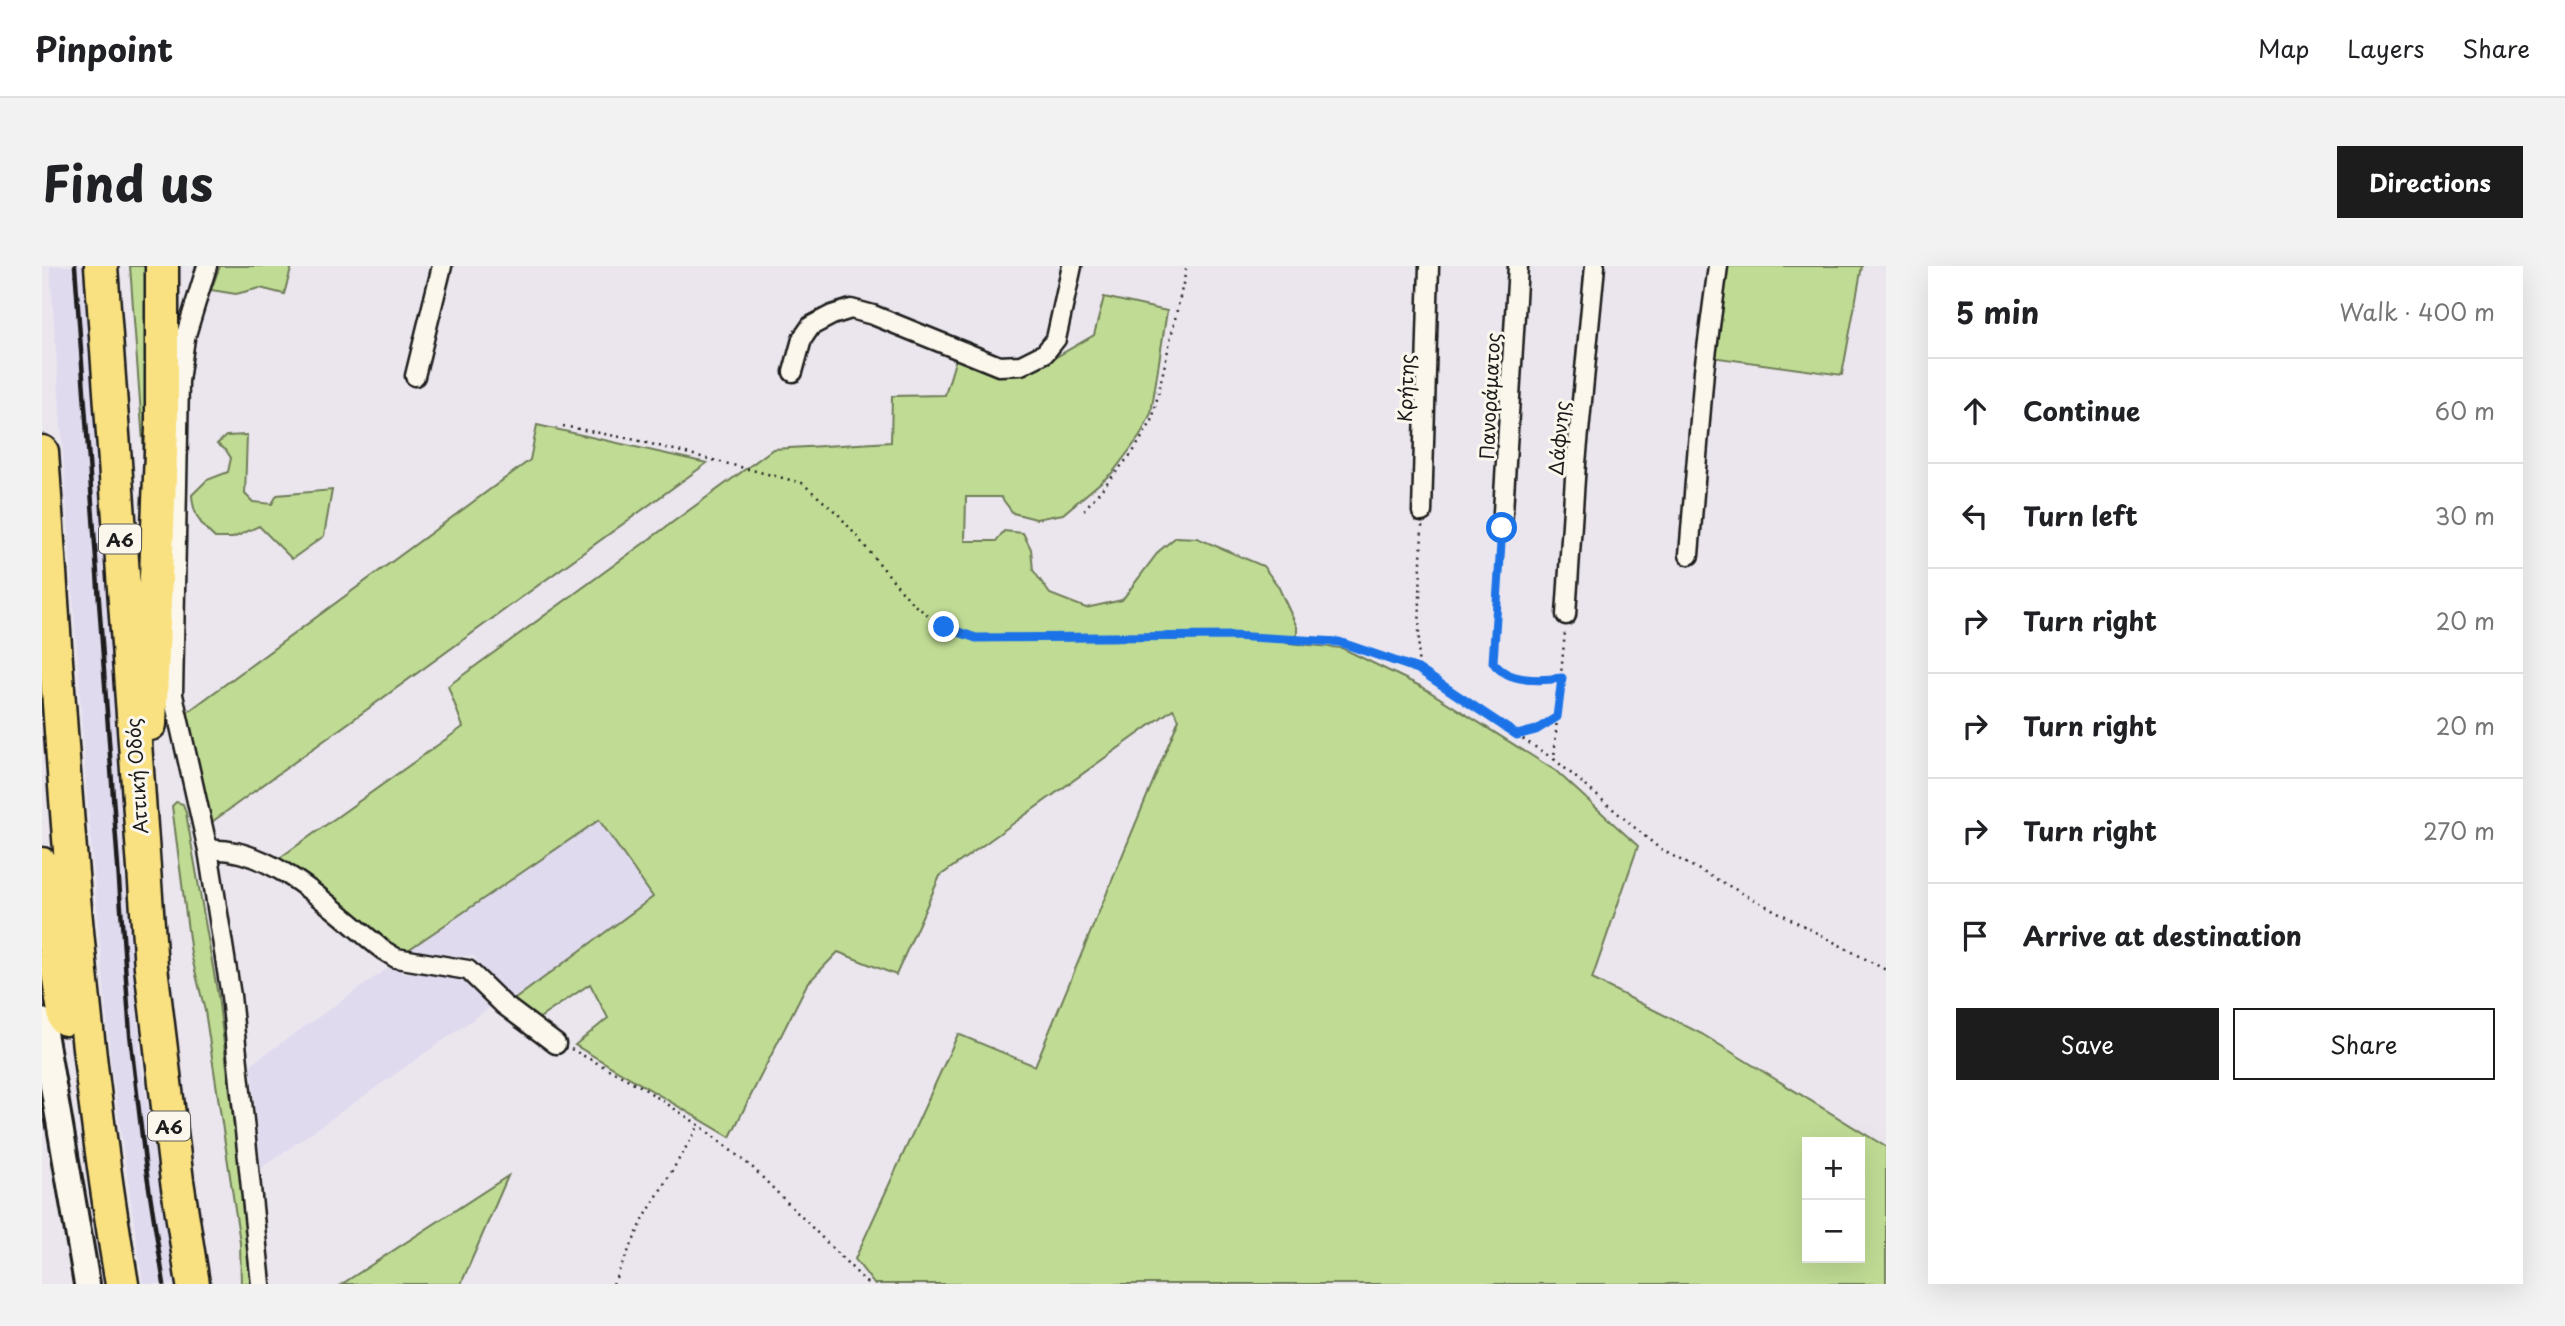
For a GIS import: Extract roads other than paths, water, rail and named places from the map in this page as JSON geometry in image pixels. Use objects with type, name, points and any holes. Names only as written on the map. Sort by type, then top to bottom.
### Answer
[{"type":"highway","name":"Αττική Οδός","points":[[101,266],[151,967],[167,1109],[193,1284]]},
{"type":"highway","points":[[139,812],[150,728],[162,428],[162,266]]},
{"type":"highway","points":[[42,452],[77,941],[100,1141],[122,1284]]},
{"type":"highway","points":[[42,864],[105,1284]]},
{"type":"street","points":[[207,266],[185,338],[179,381],[173,695],[208,850],[231,996],[261,1284]]},
{"type":"street","points":[[415,376],[442,266]]},
{"type":"street","points":[[793,372],[802,339],[811,326],[851,309],[873,315],[999,366],[1021,365],[1045,353],[1056,340],[1072,266]]},
{"type":"street","name":"Κρήτης","points":[[1422,512],[1429,266]]},
{"type":"street","name":"Πανοράματος","points":[[1502,528],[1518,266]]},
{"type":"street","name":"Δάφνης","points":[[1566,615],[1576,463],[1595,266]]},
{"type":"street","points":[[1689,555],[1704,371],[1718,266]]},
{"type":"street","points":[[208,850],[227,848],[257,859],[301,883],[396,958],[468,970],[504,1005],[556,1044]]},
{"type":"street","points":[[42,1021],[87,1284]]},
{"type":"railway","points":[[75,266],[130,1034],[145,1162],[164,1284]]}]
